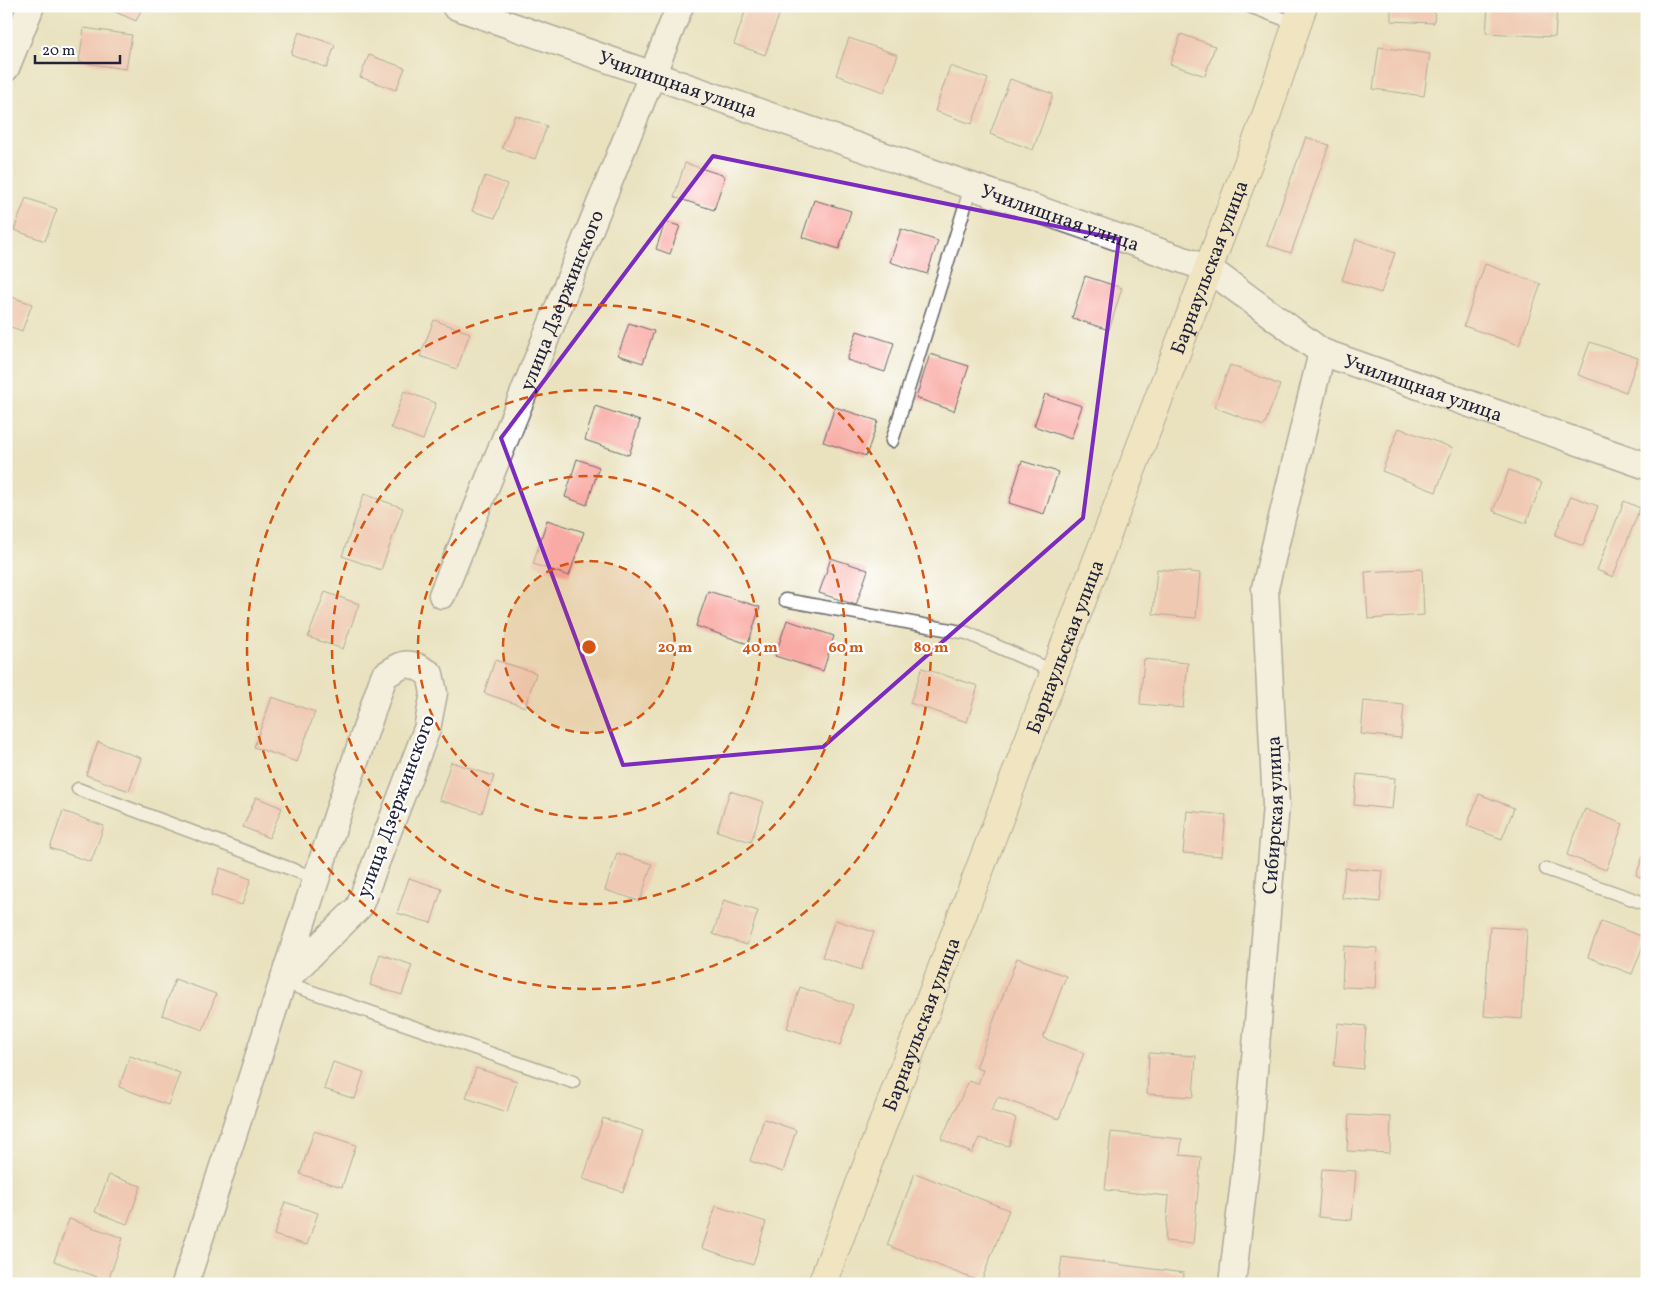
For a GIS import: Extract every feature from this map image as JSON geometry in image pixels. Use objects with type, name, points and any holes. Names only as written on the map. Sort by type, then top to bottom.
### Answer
[{"type":"street","points":[[6,68],[31,6]]},
{"type":"street","name":"Училищная улица","points":[[455,6],[1208,269],[1322,352],[1647,466]]},
{"type":"street","name":"улица Дзержинского","points":[[442,595],[680,6]]},
{"type":"street","name":"Барнаульская улица","points":[[822,1284],[1266,119],[1300,15]]},
{"type":"street","name":"Сибирская улица","points":[[1232,1284],[1247,1155],[1276,805],[1265,588],[1322,352]]},
{"type":"street","name":"улица Дзержинского","points":[[185,1284],[315,878],[384,676],[403,663],[415,664],[430,674],[434,693],[427,729],[359,907],[283,982]]},
{"type":"lane","points":[[1249,6],[1300,15]]},
{"type":"lane","points":[[892,441],[971,187]]},
{"type":"lane","points":[[785,600],[967,633],[1056,672]]},
{"type":"lane","points":[[78,789],[315,878]]},
{"type":"lane","points":[[1546,869],[1647,904]]},
{"type":"lane","points":[[283,982],[573,1082]]},
{"type":"highlighted area","points":[[713,156],[1119,239],[1083,518],[823,747],[623,765],[501,438]]},
{"type":"building","points":[[102,6],[143,6],[136,21]]},
{"type":"building","points":[[747,6],[782,6],[765,55],[734,44]]},
{"type":"building","points":[[1391,6],[1435,6],[1434,23],[1391,21]]},
{"type":"building","points":[[1488,6],[1557,6],[1555,37],[1486,33]]},
{"type":"building","points":[[84,28],[132,35],[126,69],[79,62]]},
{"type":"building","points":[[299,32],[335,45],[327,68],[291,54]]},
{"type":"building","points":[[1181,34],[1215,46],[1205,76],[1170,64]]},
{"type":"building","points":[[849,38],[898,55],[884,92],[836,75]]},
{"type":"building","points":[[1379,47],[1430,54],[1424,96],[1373,89]]},
{"type":"building","points":[[369,55],[405,68],[396,90],[360,77]]},
{"type":"building","points":[[950,66],[988,79],[972,124],[935,111]]},
{"type":"building","points":[[1010,79],[1053,94],[1033,150],[990,134]]},
{"type":"building","points":[[515,115],[547,126],[535,159],[502,148]]},
{"type":"building","points":[[1306,137],[1329,145],[1291,253],[1267,245]]},
{"type":"building","points":[[685,163],[725,176],[714,210],[674,197]]},
{"type":"building","points":[[485,176],[507,184],[495,218],[472,211]]},
{"type":"building","points":[[26,198],[57,209],[45,241],[14,230]]},
{"type":"building","points":[[814,200],[851,211],[839,249],[802,237]]},
{"type":"building","points":[[665,222],[680,226],[670,254],[656,249]]},
{"type":"building","points":[[901,229],[938,241],[927,274],[890,262]]},
{"type":"building","points":[[1356,239],[1395,253],[1381,293],[1342,280]]},
{"type":"building","points":[[1485,264],[1541,284],[1519,345],[1464,326]]},
{"type":"building","points":[[1085,276],[1122,288],[1109,330],[1072,318]]},
{"type":"building","points":[[6,295],[32,304],[22,331],[6,325]]},
{"type":"building","points":[[434,320],[470,333],[457,369],[420,356]]},
{"type":"building","points":[[629,323],[654,331],[643,363],[618,355]]},
{"type":"building","points":[[857,331],[894,343],[885,372],[847,360]]},
{"type":"building","points":[[1590,342],[1638,358],[1626,392],[1578,375]]},
{"type":"building","points":[[930,354],[969,366],[954,411],[916,398]]},
{"type":"building","points":[[1230,365],[1280,385],[1264,426],[1214,407]]},
{"type":"building","points":[[404,391],[436,403],[423,440],[391,428]]},
{"type":"building","points":[[1045,394],[1082,406],[1071,439],[1034,426]]},
{"type":"building","points":[[595,406],[640,421],[629,455],[585,440]]},
{"type":"building","points":[[835,407],[878,421],[866,456],[823,442]]},
{"type":"building","points":[[1399,428],[1453,448],[1436,492],[1382,471]]},
{"type":"building","points":[[577,459],[599,467],[587,505],[565,497]]},
{"type":"building","points":[[1022,461],[1058,472],[1044,514],[1009,503]]},
{"type":"building","points":[[1509,470],[1542,483],[1526,523],[1493,511]]},
{"type":"building","points":[[364,494],[403,508],[381,570],[342,556]]},
{"type":"building","points":[[1571,496],[1598,506],[1583,546],[1555,535]]},
{"type":"building","points":[[1624,501],[1640,508],[1613,577],[1597,570]]},
{"type":"building","points":[[547,520],[584,532],[569,576],[533,564]]},
{"type":"building","points":[[831,558],[868,570],[856,605],[819,593]]},
{"type":"building","points":[[1157,569],[1200,573],[1196,618],[1153,614]]},
{"type":"building","points":[[1422,569],[1424,615],[1368,619],[1365,572]]},
{"type":"building","points":[[708,591],[760,607],[748,644],[696,626]]},
{"type":"building","points":[[325,592],[359,604],[343,649],[308,637]]},
{"type":"building","points":[[787,620],[834,636],[823,671],[775,656]]},
{"type":"building","points":[[1144,659],[1188,663],[1183,708],[1140,704]]},
{"type":"building","points":[[495,660],[536,673],[525,707],[484,693]]},
{"type":"building","points":[[922,668],[978,686],[967,722],[910,703]]},
{"type":"building","points":[[272,697],[315,712],[297,762],[254,747]]},
{"type":"building","points":[[1364,701],[1404,705],[1401,738],[1361,734]]},
{"type":"building","points":[[98,742],[141,758],[129,791],[86,775]]},
{"type":"building","points":[[451,762],[494,776],[482,813],[439,800]]},
{"type":"building","points":[[1357,774],[1395,778],[1392,809],[1354,805]]},
{"type":"building","points":[[730,791],[764,802],[751,842],[717,831]]},
{"type":"building","points":[[1479,794],[1514,808],[1502,839],[1467,826]]},
{"type":"building","points":[[256,797],[282,808],[269,838],[243,827]]},
{"type":"building","points":[[1585,809],[1623,824],[1606,870],[1567,855]]},
{"type":"building","points":[[63,811],[104,826],[91,862],[50,848]]},
{"type":"building","points":[[1187,811],[1226,815],[1222,856],[1183,853]]},
{"type":"building","points":[[1647,846],[1647,880],[1636,875]]},
{"type":"building","points":[[617,853],[652,864],[640,901],[605,890]]},
{"type":"building","points":[[220,868],[251,879],[242,905],[211,895]]},
{"type":"building","points":[[1345,868],[1383,871],[1380,902],[1342,898]]},
{"type":"building","points":[[409,878],[442,889],[431,923],[397,913]]},
{"type":"building","points":[[724,900],[758,911],[747,945],[713,934]]},
{"type":"building","points":[[835,920],[874,932],[861,970],[822,957]]},
{"type":"building","points":[[1601,921],[1646,938],[1632,974],[1588,957]]},
{"type":"building","points":[[1490,927],[1527,929],[1522,1019],[1484,1016]]},
{"type":"building","points":[[1344,946],[1377,948],[1375,988],[1342,987]]},
{"type":"building","points":[[380,954],[412,965],[402,995],[370,985]]},
{"type":"building","points":[[1017,958],[1066,976],[1043,1038],[1084,1053],[1059,1119],[998,1097],[991,1111],[1016,1118],[1009,1146],[979,1138],[972,1153],[941,1139],[969,1081],[978,1084],[983,1070],[976,1068]]},
{"type":"building","points":[[175,979],[216,994],[203,1030],[162,1015]]},
{"type":"building","points":[[800,987],[853,1005],[840,1045],[787,1028]]},
{"type":"building","points":[[1338,1023],[1366,1026],[1363,1069],[1334,1066]]},
{"type":"building","points":[[1149,1053],[1196,1056],[1193,1097],[1147,1094]]},
{"type":"building","points":[[130,1056],[180,1073],[168,1105],[119,1087]]},
{"type":"building","points":[[333,1062],[364,1072],[355,1099],[324,1089]]},
{"type":"building","points":[[476,1068],[517,1081],[507,1112],[466,1098]]},
{"type":"building","points":[[1349,1115],[1391,1117],[1390,1153],[1347,1151]]},
{"type":"building","points":[[603,1118],[643,1131],[623,1192],[583,1179]]},
{"type":"building","points":[[764,1119],[796,1130],[783,1172],[750,1161]]},
{"type":"building","points":[[314,1131],[356,1145],[342,1187],[300,1174]]},
{"type":"building","points":[[1111,1132],[1182,1139],[1180,1155],[1201,1157],[1193,1244],[1165,1241],[1169,1196],[1105,1190]]},
{"type":"building","points":[[1322,1169],[1356,1171],[1352,1220],[1318,1217]]},
{"type":"building","points":[[915,1173],[1009,1210],[981,1282],[887,1245]]},
{"type":"building","points":[[109,1175],[141,1186],[127,1224],[95,1212]]},
{"type":"building","points":[[285,1202],[318,1213],[307,1245],[274,1235]]},
{"type":"building","points":[[716,1206],[766,1222],[753,1265],[702,1248]]},
{"type":"building","points":[[69,1219],[123,1238],[108,1281],[54,1261]]},
{"type":"building","points":[[1062,1257],[1184,1273],[1183,1284],[1058,1284]]}]
